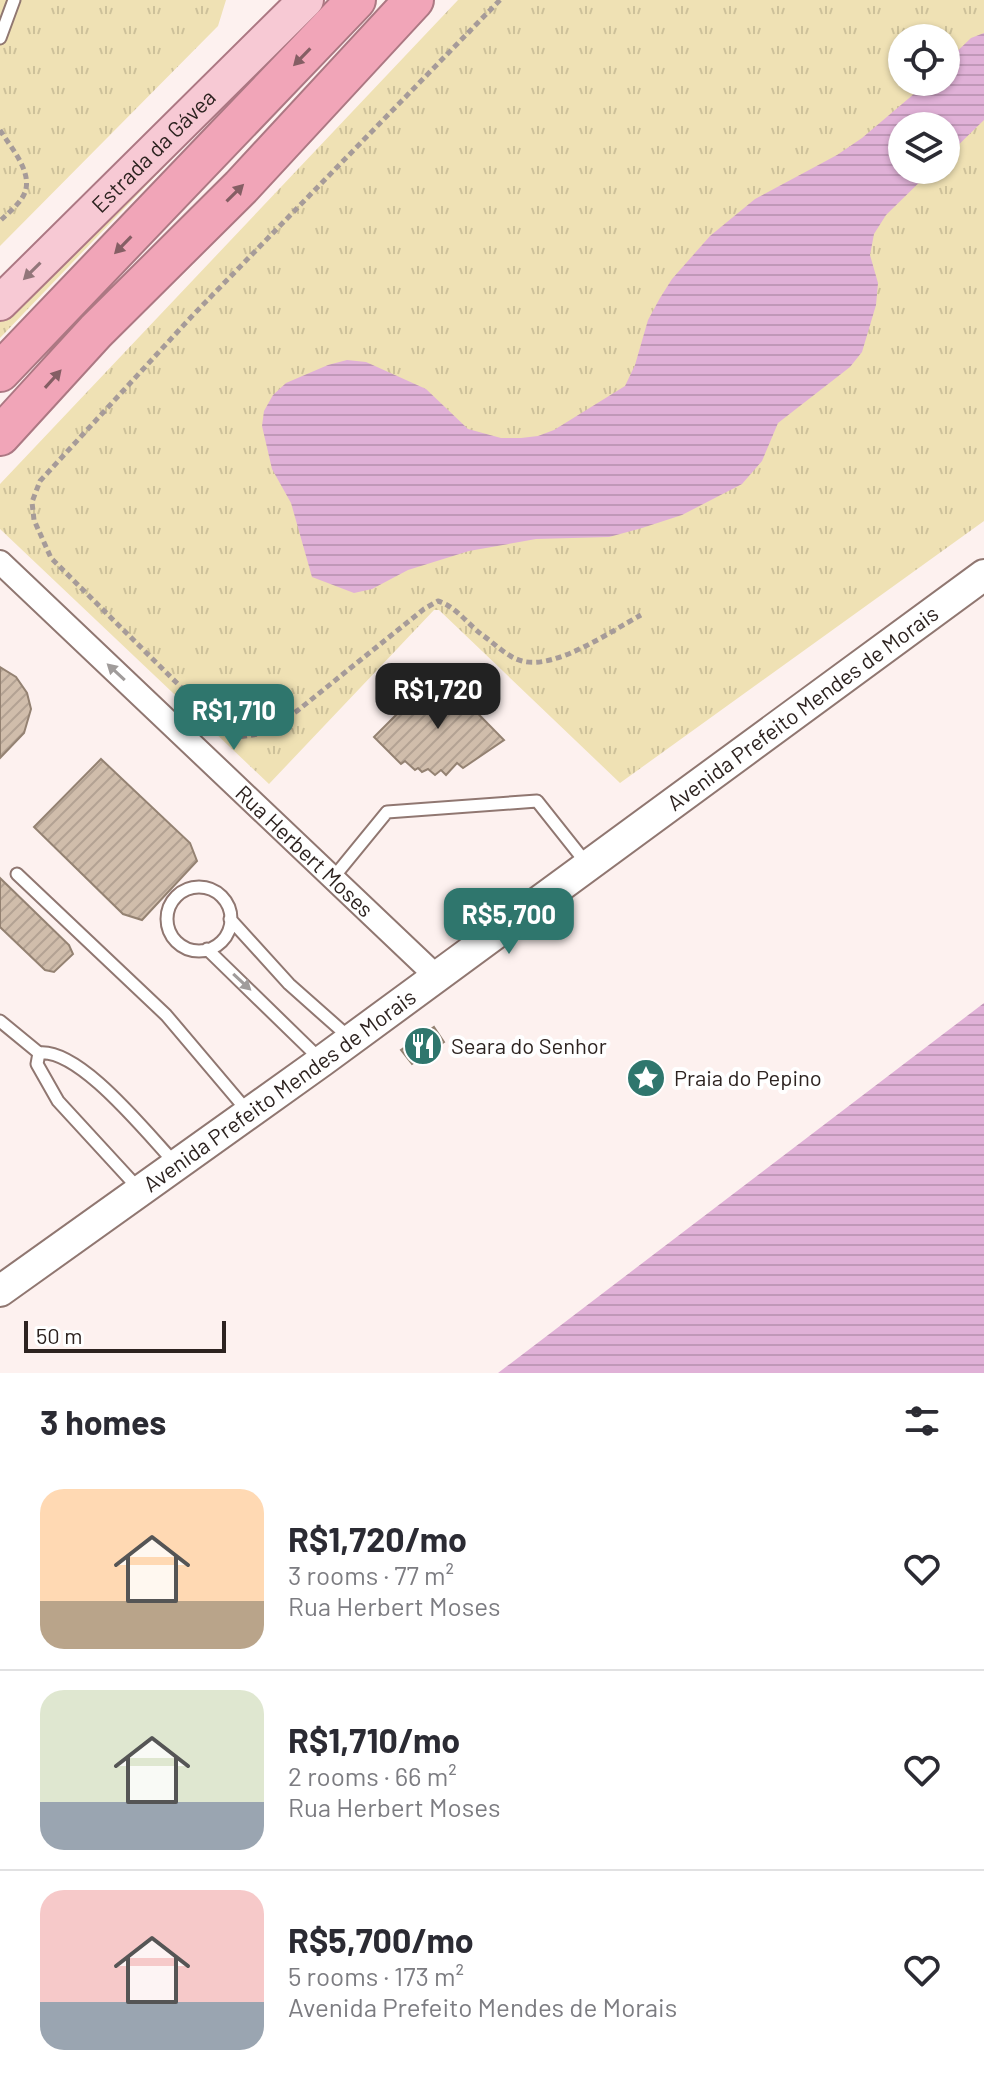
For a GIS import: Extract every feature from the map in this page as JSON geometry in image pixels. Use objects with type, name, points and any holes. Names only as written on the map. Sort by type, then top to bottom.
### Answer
[{"type":"highway","points":[[0,372],[356,0]]},
{"type":"highway","points":[[0,436],[96,331],[241,187],[414,0]]},
{"type":"main road","name":"Estrada da Gávea","points":[[0,303],[306,0]]},
{"type":"street","name":"Rua Herbert Moses","points":[[0,562],[436,976]]},
{"type":"street","name":"Avenida Prefeito Mendes de Morais","points":[[0,1291],[351,1040],[984,575]]},
{"type":"lane","points":[[0,38],[14,0]]},
{"type":"lane","points":[[333,878],[387,812],[537,801],[587,865]]},
{"type":"lane","points":[[17,874],[166,1015],[249,1114]]},
{"type":"lane","points":[[190,888],[211,890],[227,904],[230,919],[226,935],[219,943],[207,949],[190,950],[174,938],[167,919],[173,900],[190,888]]},
{"type":"lane","points":[[230,919],[289,984],[351,1040]]},
{"type":"lane","points":[[207,949],[322,1061]]},
{"type":"lane","points":[[0,1021],[39,1053],[48,1052],[92,1075],[177,1166]]},
{"type":"lane","points":[[39,1053],[37,1064],[58,1101],[141,1192]]},
{"type":"path","points":[[500,0],[193,315],[40,481],[32,502],[34,520],[51,558],[210,716],[238,737],[259,734],[297,711],[438,601],[448,604],[510,656],[524,662],[571,653],[641,615]]},
{"type":"path","points":[[0,130],[25,171],[27,182],[24,196],[0,221]]},
{"type":"green space","points":[[0,0],[226,0],[218,26],[0,246]]},
{"type":"green space","points":[[458,0],[984,0],[984,521],[620,783],[439,610],[434,610],[269,784],[0,529],[0,484]]},
{"type":"green space","points":[[306,19],[0,338],[0,315]]},
{"type":"shaded area","points":[[984,33],[984,120],[960,143],[960,112],[893,112],[912,96],[960,96],[960,49],[971,38]]},
{"type":"shaded area","points":[[888,116],[888,184],[918,184],[886,215],[874,234],[870,255],[878,283],[876,305],[862,352],[850,367],[778,423],[762,461],[742,484],[682,515],[642,528],[609,537],[536,539],[469,551],[408,570],[372,589],[354,593],[312,577],[291,503],[272,469],[262,426],[264,411],[273,395],[286,383],[347,360],[366,362],[426,389],[468,429],[501,438],[538,436],[554,430],[625,386],[635,365],[648,320],[660,298],[672,279],[710,236],[755,199],[862,138]]},
{"type":"shaded area","points":[[984,1003],[984,1373],[498,1373]]},
{"type":"building","points":[[0,667],[16,677],[27,693],[31,709],[24,733],[0,758]]},
{"type":"building","points":[[438,673],[504,740],[463,768],[457,763],[446,775],[441,770],[435,775],[428,769],[422,772],[418,768],[415,770],[405,761],[401,764],[374,737]]},
{"type":"building","points":[[101,759],[190,843],[197,861],[142,920],[123,914],[34,827]]},
{"type":"building","points":[[0,878],[69,945],[73,954],[54,972],[45,970],[0,927]]},
{"type":"building","name":"Seara do Senhor","points":[[434,1027],[444,1042],[412,1064],[401,1050]]},
{"type":"place","name":"Seara do Senhor","points":[[423,1046]]},
{"type":"place","name":"Praia do Pepino","points":[[646,1078]]}]
